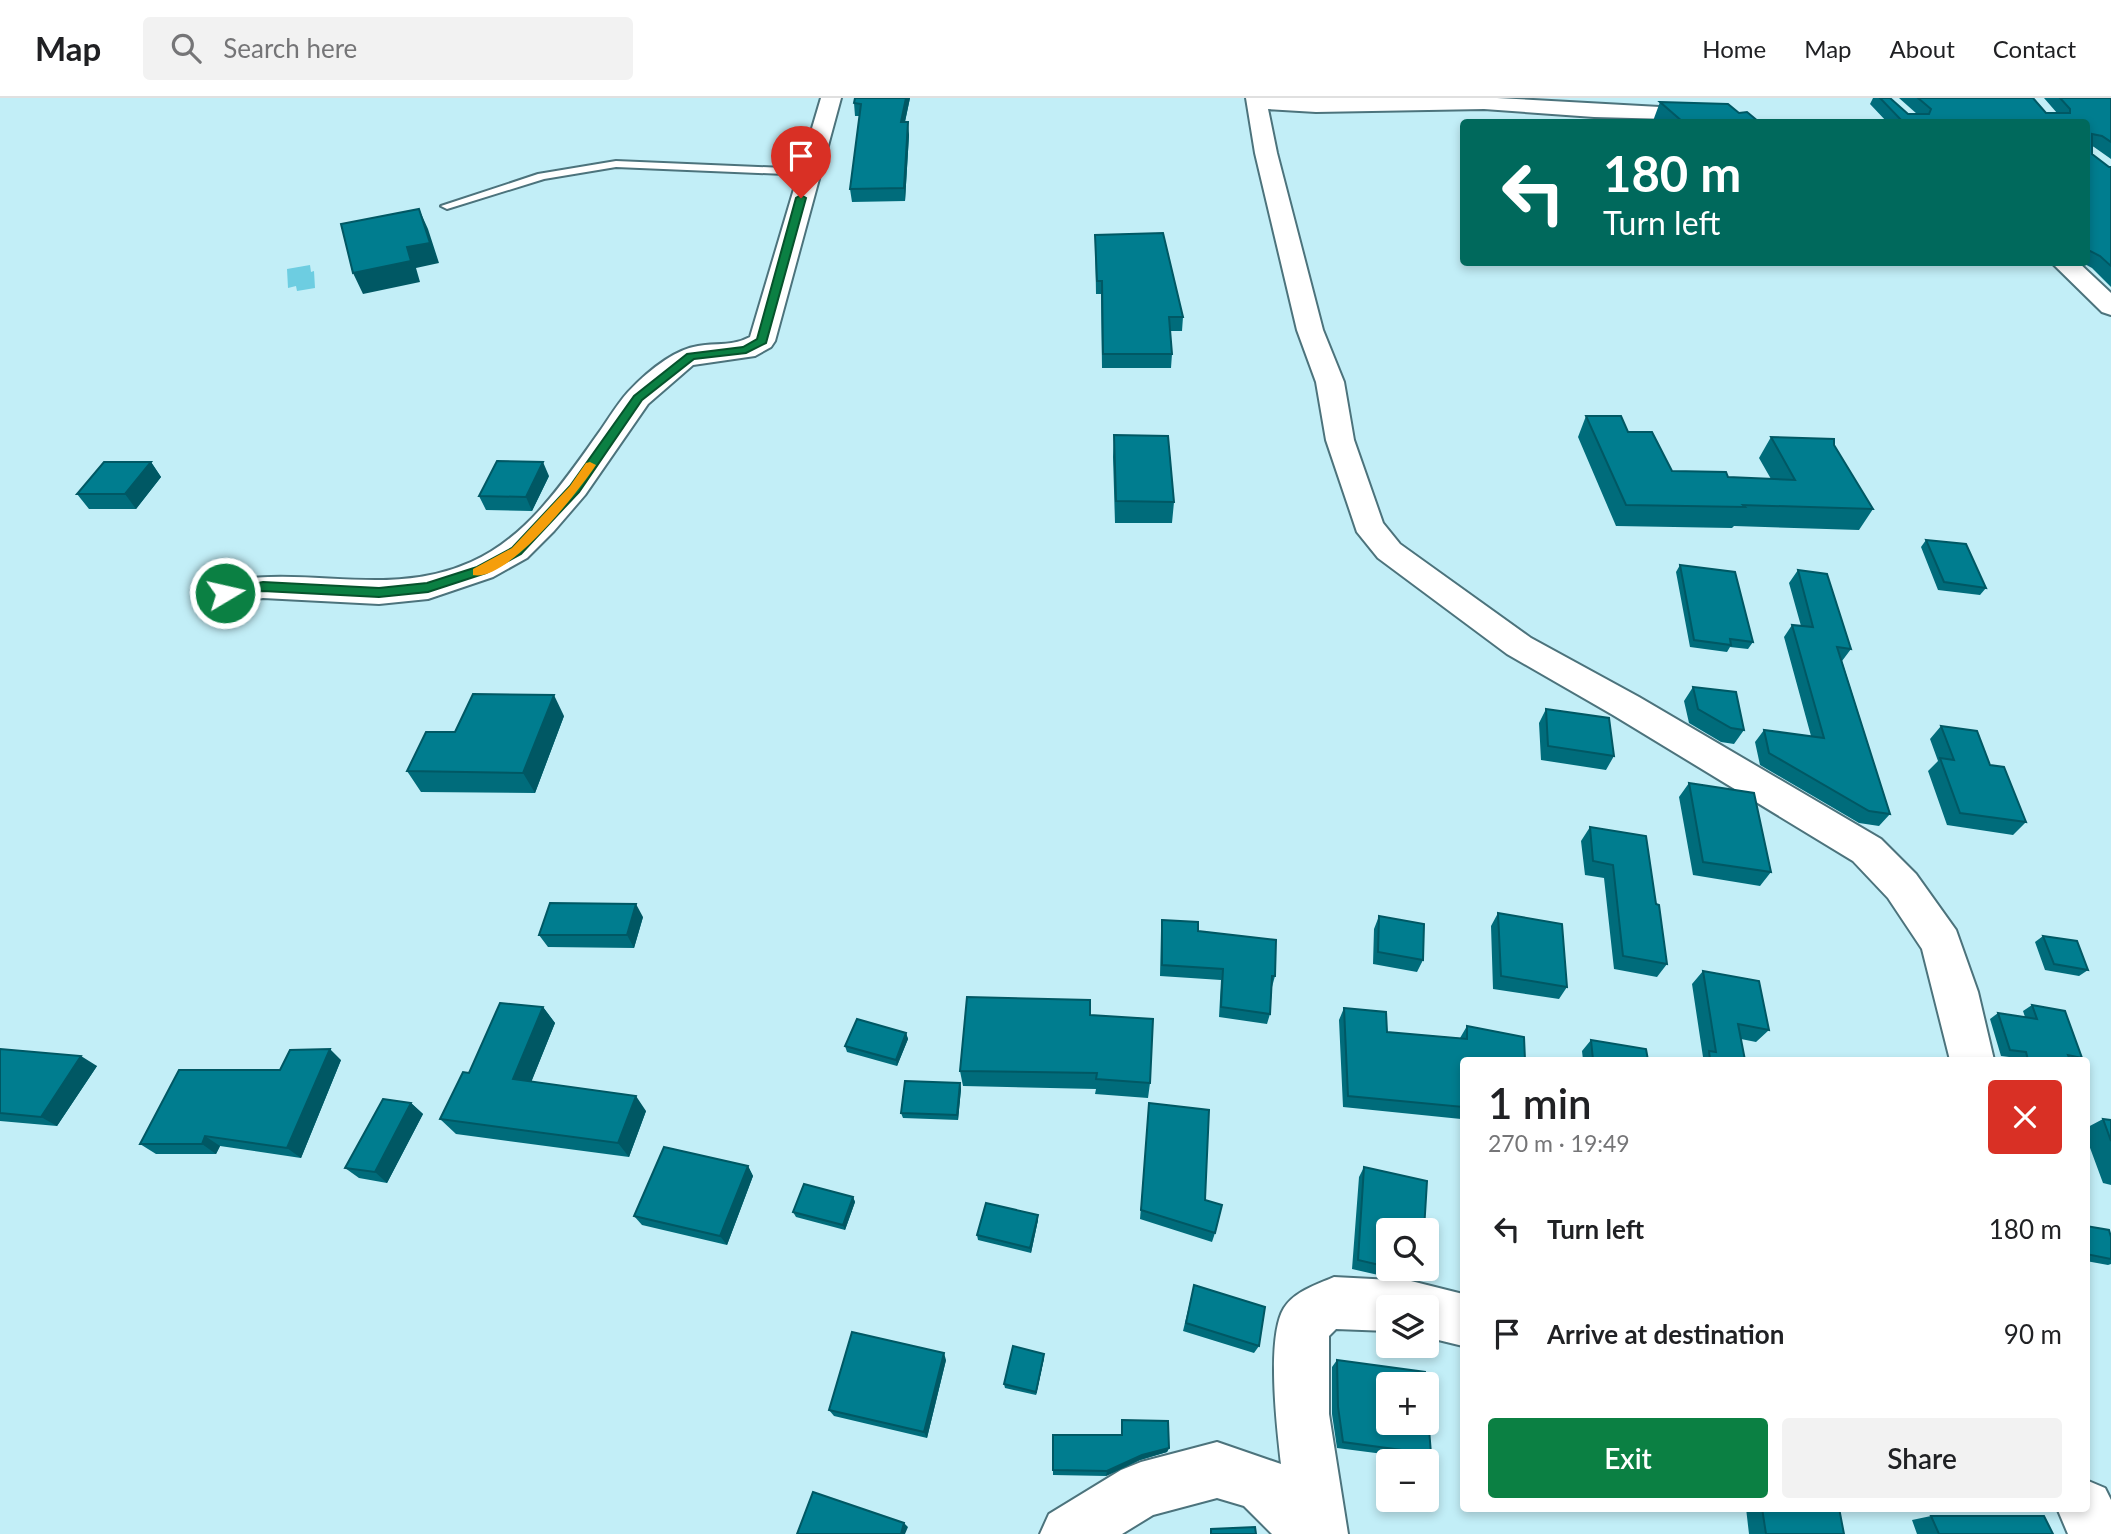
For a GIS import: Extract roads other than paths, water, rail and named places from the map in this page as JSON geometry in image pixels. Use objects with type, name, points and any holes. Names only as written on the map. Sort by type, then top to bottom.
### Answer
[{"type":"street","points":[[225,593],[263,587],[379,593],[428,588],[482,570],[516,551],[574,489],[638,398],[691,356],[746,350],[762,341],[831,98]]},
{"type":"street","points":[[1724,114],[1594,111],[1484,103],[1316,106],[1257,101],[1266,153],[1310,330],[1330,382],[1340,440],[1368,525],[1389,551],[1519,646],[1626,706],[1867,850],[1902,886],[1941,943],[1971,1057]]},
{"type":"street","points":[[2067,266],[2111,306]]},
{"type":"street","points":[[1319,1534],[1302,1414],[1303,1326],[1318,1310],[1334,1303],[1376,1305]]},
{"type":"street","points":[[1439,1314],[1460,1319]]},
{"type":"street","points":[[1069,1534],[1141,1490],[1217,1471],[1261,1483],[1312,1534]]},
{"type":"lane","points":[[447,206],[541,176],[604,165],[635,163],[808,172]]},
{"type":"water","points":[[310,265],[311,272],[314,271],[315,288],[297,291],[296,286],[288,288],[287,269]]}]
